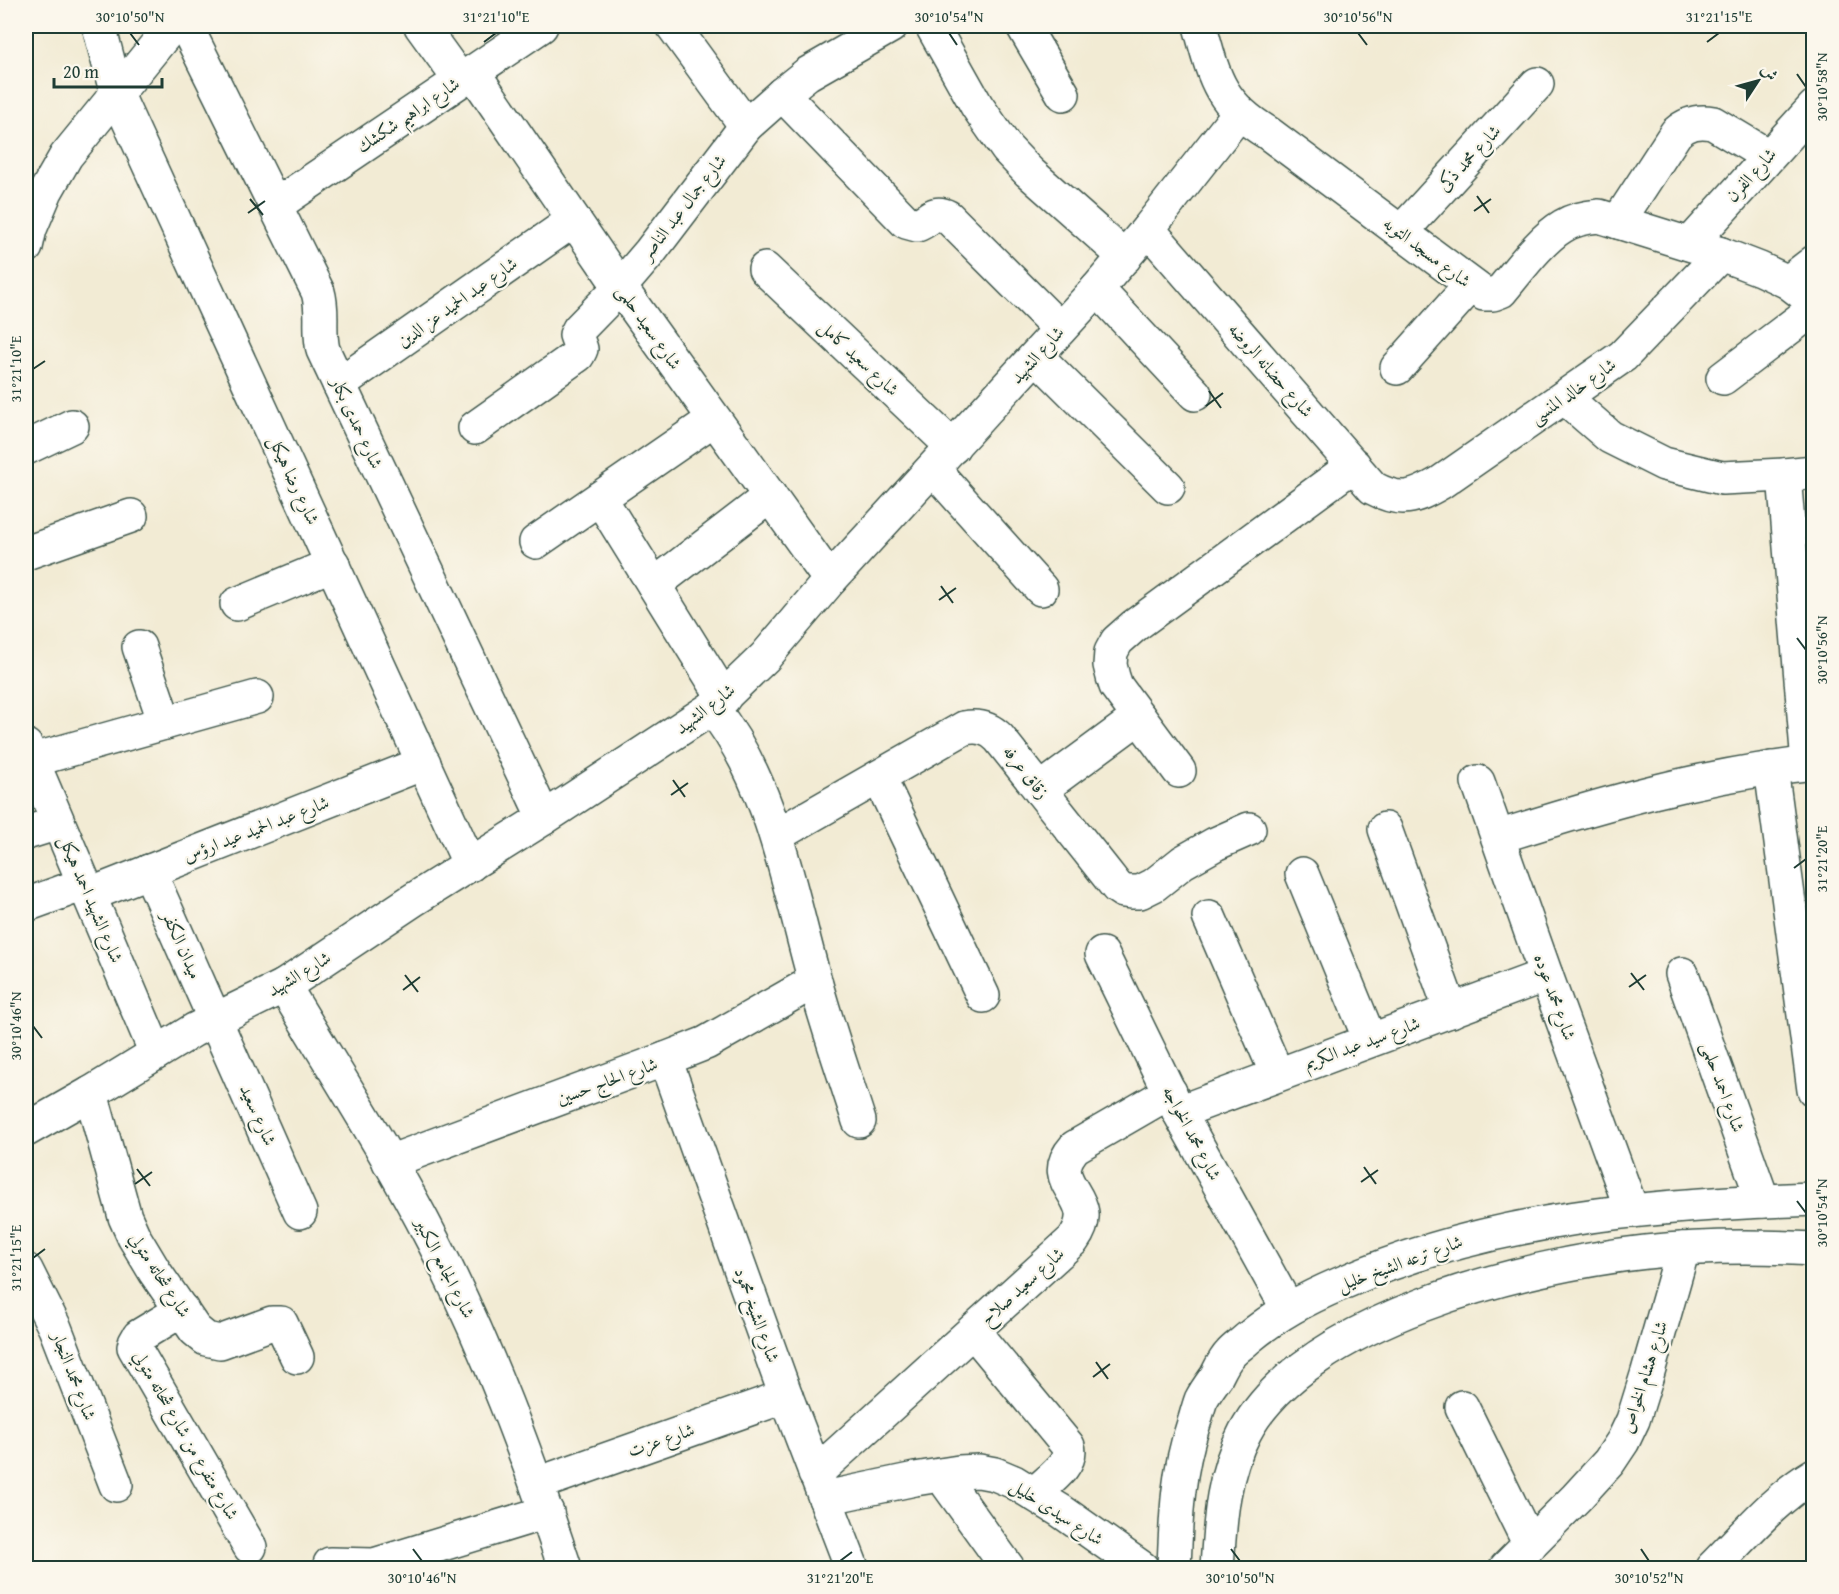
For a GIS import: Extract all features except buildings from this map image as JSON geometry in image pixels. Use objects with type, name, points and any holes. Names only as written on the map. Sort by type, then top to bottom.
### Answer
[{"type":"street","name":"شارع رضا هيكل","points":[[99,26],[117,95],[470,865]]},
{"type":"street","points":[[27,235],[46,191],[66,156],[172,26]]},
{"type":"street","name":"شارع حمدى بكار","points":[[186,26],[318,292],[322,312],[320,336],[323,350],[544,818]]},
{"type":"street","name":"شارع سعيد حلمى","points":[[421,26],[466,76],[574,220],[830,580]]},
{"type":"street","points":[[673,26],[746,126]]},
{"type":"street","name":"شارع جمال عبد الناصر","points":[[475,428],[575,358],[581,349],[576,338],[579,329],[650,252],[746,126],[807,74],[891,26]]},
{"type":"street","points":[[932,26],[977,106],[1007,149],[1029,172],[1125,257]]},
{"type":"street","points":[[1023,26],[1063,94]]},
{"type":"street","name":"شارع مسجد التوبه","points":[[1200,26],[1213,73],[1224,95],[1239,113],[1484,294],[1501,291],[1549,236],[1564,225],[1581,218],[1599,216],[1721,254],[1760,269],[1788,282],[1814,302]]},
{"type":"street","name":"شارع ابراهيم شكشك","points":[[276,205],[466,76],[530,29]]},
{"type":"street","name":"شارع محمد ذكى","points":[[1401,232],[1537,84]]},
{"type":"street","points":[[782,94],[906,222],[917,225],[939,213],[948,217],[1060,329]]},
{"type":"street","name":"شارع الفرن","points":[[1690,244],[1814,107]]},
{"type":"street","name":"شارع الشهيد","points":[[26,1130],[215,1018],[284,986],[718,703],[765,657],[830,580],[1097,289],[1148,229],[1239,113]]},
{"type":"street","points":[[1618,222],[1676,133],[1684,126],[1703,121],[1713,123],[1768,156]]},
{"type":"street","name":"شارع عبد الحميد عز الدين","points":[[339,384],[574,220]]},
{"type":"street","name":"شارع حضانه الروضه","points":[[1148,229],[1373,488],[1387,495],[1402,498]]},
{"type":"street","name":"شارع خالد المنسى","points":[[1402,498],[1420,495],[1440,483],[1623,356],[1721,254]]},
{"type":"street","points":[[1788,282],[1814,262]]},
{"type":"street","name":"شارع سعيد كامل","points":[[765,269],[943,458],[1041,589]]},
{"type":"street","points":[[1397,368],[1471,285]]},
{"type":"street","points":[[1097,289],[1195,394]]},
{"type":"street","points":[[1723,378],[1814,309]]},
{"type":"street","points":[[1036,356],[1168,487]]},
{"type":"street","points":[[1498,837],[1599,806],[1679,786],[1771,768],[1811,763],[1799,474],[1722,477],[1664,464],[1610,437],[1564,398]]},
{"type":"street","points":[[536,542],[714,419]]},
{"type":"street","points":[[26,448],[72,426]]},
{"type":"street","points":[[1179,771],[1116,686],[1110,665],[1117,640],[1354,465]]},
{"type":"street","points":[[654,585],[770,496]]},
{"type":"street","points":[[600,498],[654,585],[718,703],[777,835],[815,981],[859,1121]]},
{"type":"street","points":[[26,553],[131,516]]},
{"type":"street","points":[[237,604],[333,564]]},
{"type":"street","points":[[140,647],[165,723]]},
{"type":"street","points":[[28,756],[165,723],[257,697]]},
{"type":"street","points":[[1040,790],[1139,717]]},
{"type":"street","name":"زقاق عرفه","points":[[777,835],[964,728],[974,726],[992,731],[999,738],[1117,886],[1131,892],[1148,888],[1183,862],[1215,844],[1250,829]]},
{"type":"street","name":"شارع الشهيد احمد هيكل","points":[[28,756],[156,1053]]},
{"type":"street","name":"شارع عبد الحميد عيد ارؤس","points":[[26,905],[149,871],[424,763]]},
{"type":"street","points":[[1771,768],[1814,1090]]},
{"type":"street","points":[[879,777],[983,996]]},
{"type":"street","name":"شارع محمد عوده","points":[[1479,782],[1632,1211]]},
{"type":"street","points":[[26,833],[58,823]]},
{"type":"street","points":[[1384,830],[1451,1011]]},
{"type":"street","name":"ميدان الكفر","points":[[149,871],[215,1018]]},
{"type":"street","points":[[1302,874],[1370,1040]]},
{"type":"street","points":[[1209,916],[1277,1074]]},
{"type":"street","name":"شارع محمد الخواجه","points":[[1102,954],[1174,1102],[1288,1310]]},
{"type":"street","name":"شارع احمد حلمى","points":[[1682,974],[1763,1201]]},
{"type":"street","name":"شارع سيد عبد الكريم","points":[[1174,1102],[1277,1074],[1546,975]]},
{"type":"street","name":"شارع الحاج حسين","points":[[389,1162],[666,1059],[716,1037],[815,981]]},
{"type":"street","name":"شارع الجامع الكبير","points":[[284,986],[389,1162],[432,1239],[471,1319],[506,1401],[542,1498],[565,1569]]},
{"type":"street","name":"شارع سعيد","points":[[215,1018],[300,1212]]},
{"type":"street","name":"شارع الشيخ محمود","points":[[666,1059],[786,1396],[852,1569]]},
{"type":"street","name":"شارع شحاته متولي","points":[[91,1092],[125,1217],[134,1237],[200,1335],[213,1342],[227,1341],[272,1323],[281,1323],[297,1357]]},
{"type":"street","name":"شارع سعيد صلاح","points":[[820,1486],[973,1331],[1079,1232],[1083,1213],[1064,1173],[1069,1154],[1084,1141],[1174,1102]]},
{"type":"street","name":"شارع ترعه الشيخ خليل","points":[[1174,1569],[1176,1506],[1184,1452],[1201,1400],[1230,1354],[1270,1320],[1319,1293],[1366,1272],[1483,1235],[1632,1211],[1814,1199]]},
{"type":"street","points":[[1217,1569],[1223,1494],[1232,1462],[1245,1432],[1264,1404],[1287,1380],[1331,1348],[1382,1322],[1431,1302],[1484,1284],[1537,1270],[1592,1259],[1683,1249],[1757,1246],[1814,1249]]},
{"type":"street","name":"شارع هشام الخواص","points":[[1506,1569],[1609,1462],[1623,1442],[1633,1420],[1647,1375],[1683,1249]]},
{"type":"street","name":"شارع محمد النجار","points":[[26,1270],[56,1328],[116,1485]]},
{"type":"street","name":"شارع متفرع من شارع شحاته متولي","points":[[182,1310],[139,1336],[134,1347],[250,1547]]},
{"type":"street","points":[[973,1331],[1070,1451],[1067,1461],[1034,1494]]},
{"type":"street","name":"شارع عزت","points":[[330,1564],[374,1565],[786,1396]]},
{"type":"street","points":[[1462,1407],[1530,1545]]},
{"type":"street","name":"شارع سيدى خليل","points":[[820,1486],[980,1471],[995,1474],[1014,1482],[1061,1511],[1142,1569]]},
{"type":"street","points":[[941,1474],[1008,1569]]},
{"type":"street","points":[[1712,1569],[1768,1511],[1796,1486],[1814,1475]]}]
